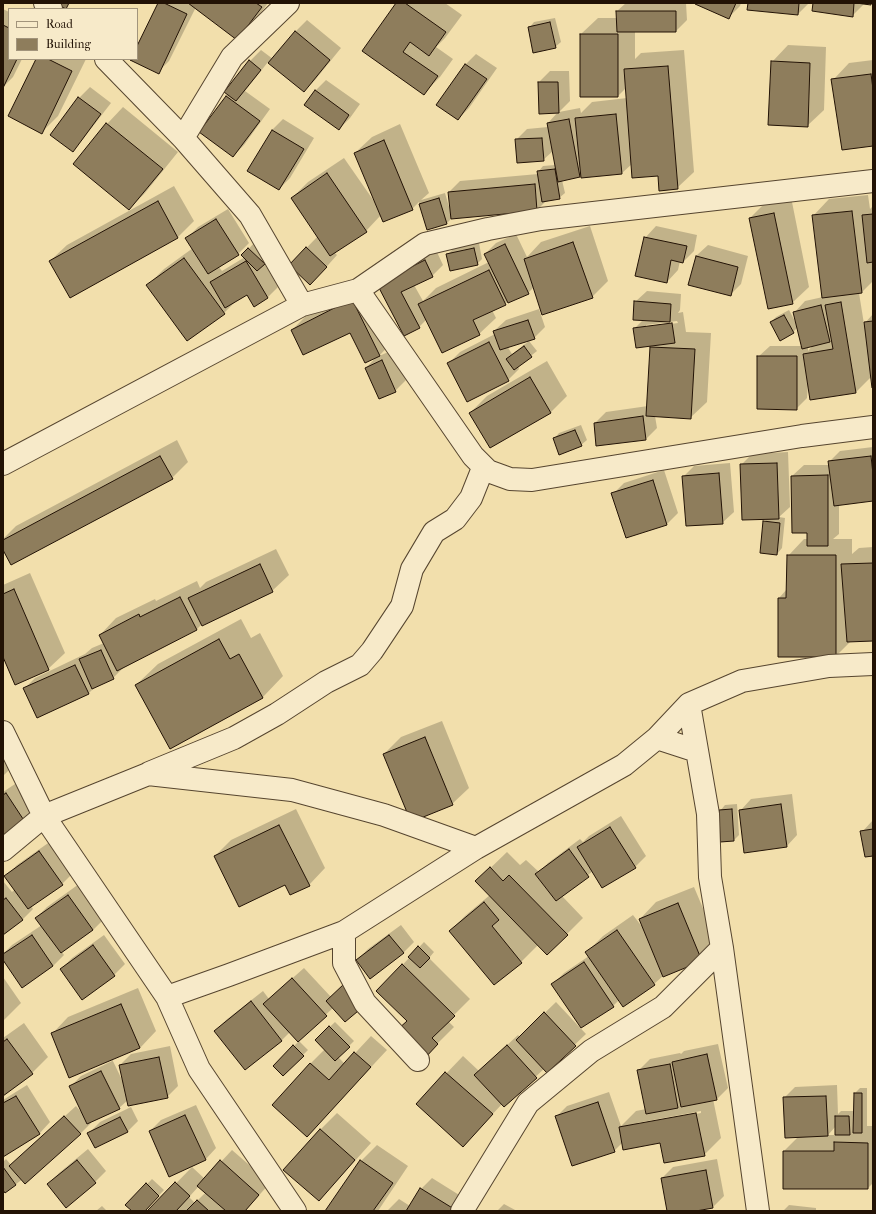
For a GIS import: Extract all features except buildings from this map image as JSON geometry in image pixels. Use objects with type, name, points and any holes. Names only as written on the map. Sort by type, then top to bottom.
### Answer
[{"type":"street","points":[[183,138],[232,57],[288,3]]},
{"type":"street","points":[[107,60],[183,138],[250,215],[302,305]]},
{"type":"street","points":[[3,464],[302,305],[358,290],[425,244],[488,229],[541,219],[873,181]]},
{"type":"street","points":[[358,290],[473,456],[488,471],[510,479],[532,480],[802,436],[873,427]]},
{"type":"street","points":[[3,850],[44,816],[234,738],[277,714],[326,682],[360,665],[372,651],[402,606],[412,569],[434,532],[454,519],[471,498],[481,473],[488,471]]},
{"type":"street","points":[[167,997],[229,976],[344,932],[476,848],[624,765],[657,738],[688,704],[742,681],[829,666],[873,664]]},
{"type":"street","points":[[688,704],[708,814],[710,877],[722,948],[758,1211]]},
{"type":"street","points":[[3,732],[44,816],[167,997],[199,1069],[295,1211]]},
{"type":"street","points":[[657,738],[697,751]]},
{"type":"street","points":[[148,774],[292,790],[384,815],[476,848]]},
{"type":"street","points":[[344,932],[344,963],[365,1003],[418,1060]]},
{"type":"street","points":[[462,1211],[528,1103],[591,1051],[662,1007],[722,948]]}]
